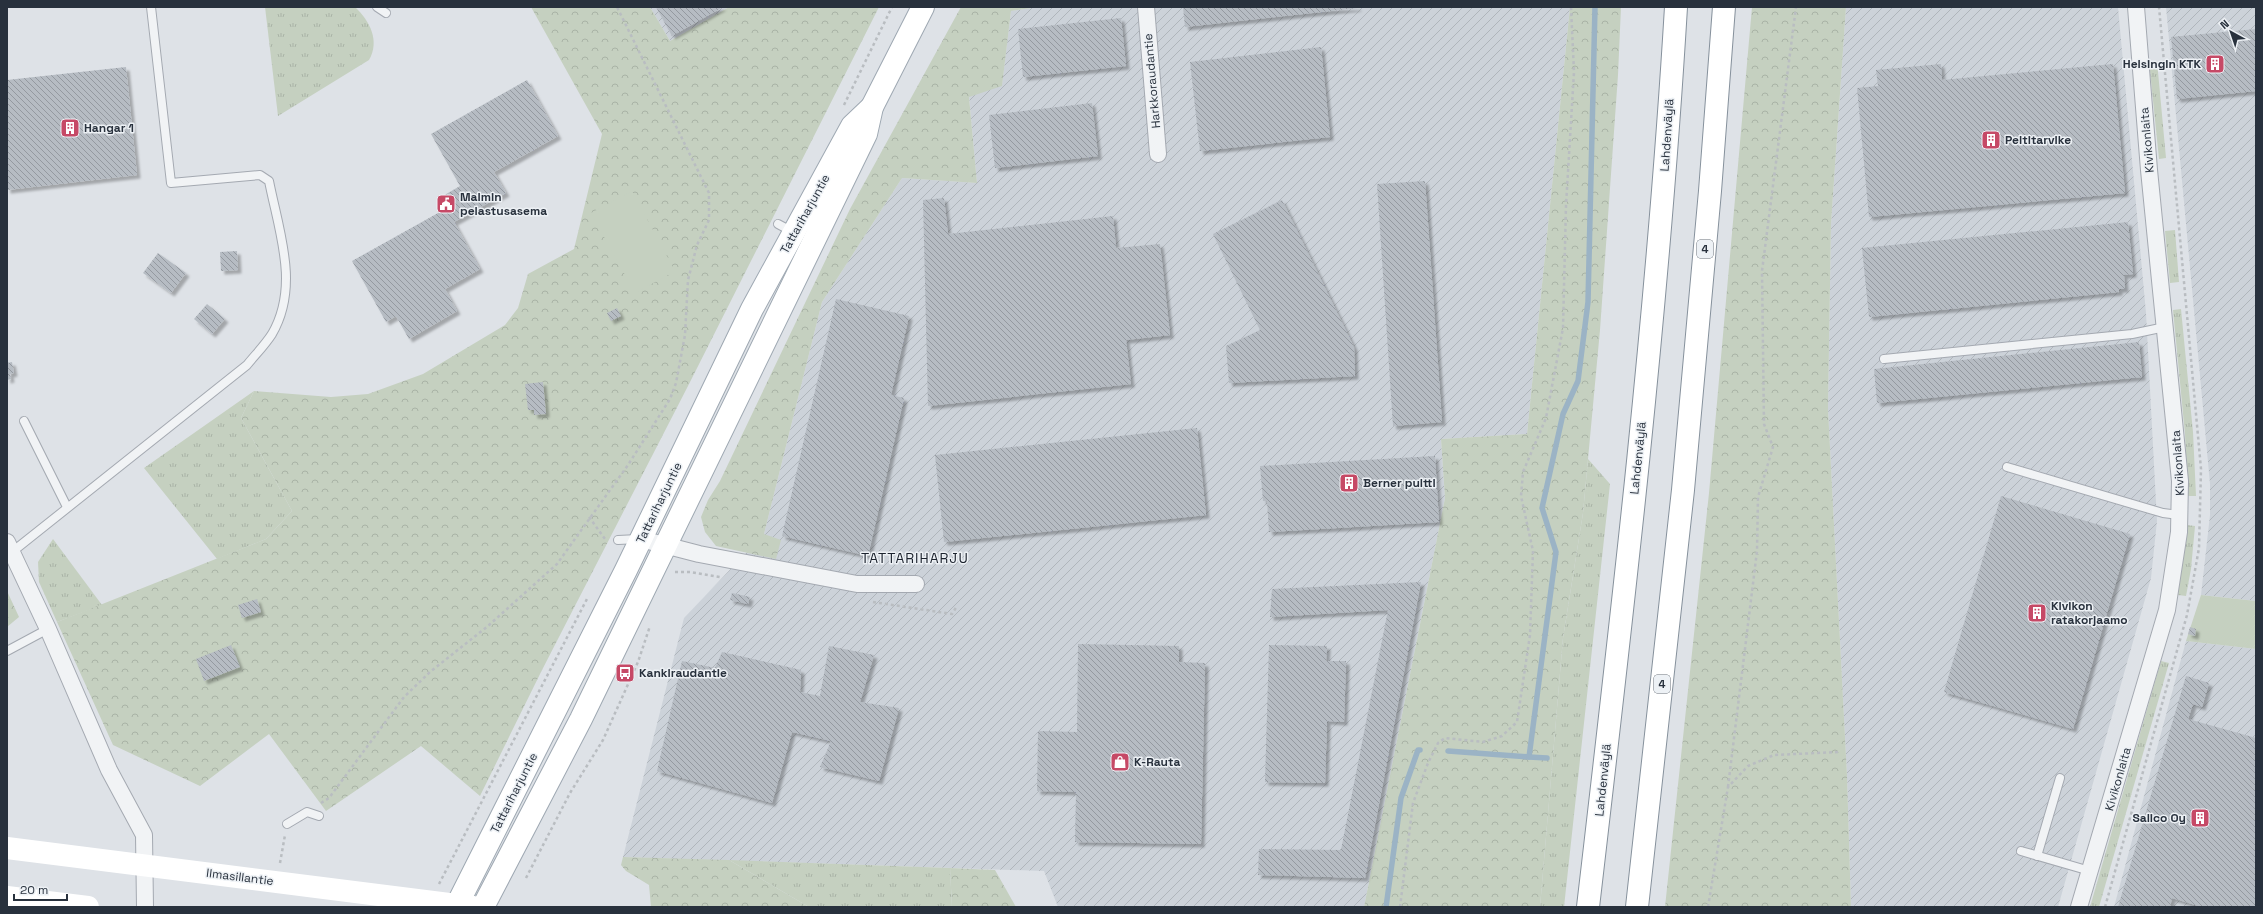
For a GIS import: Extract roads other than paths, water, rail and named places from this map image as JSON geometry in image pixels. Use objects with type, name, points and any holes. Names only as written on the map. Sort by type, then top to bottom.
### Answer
[{"type":"main road","name":"Tattariharjuntie","points":[[462,906],[752,309],[866,134],[872,107],[923,7]]},
{"type":"main road","name":"Lahdenväylä","points":[[1588,907],[1635,486],[1663,188],[1676,7]]},
{"type":"main road","name":"4","points":[[1637,907],[1682,490],[1710,191],[1724,7]]},
{"type":"main road","name":"Tattariharjuntie","points":[[483,907],[581,719],[664,546],[799,235]]},
{"type":"main road","name":"Ilmasillantie","points":[[7,848],[428,903],[462,906]]},
{"type":"main road","points":[[7,897],[88,907]]},
{"type":"street","name":"Harkkoraudantie","points":[[1146,7],[1158,154]]},
{"type":"street","name":"Kivikonlaita","points":[[2079,907],[2167,610],[2180,516],[2180,481],[2149,170],[2136,7]]},
{"type":"street","points":[[641,539],[699,554],[857,584],[916,584]]},
{"type":"street","points":[[9,547],[48,629],[109,770],[144,835],[145,907]]},
{"type":"lane","points":[[9,547],[67,507],[247,365],[272,334],[286,300],[287,271],[270,182],[260,175],[171,183],[151,7]]},
{"type":"lane","points":[[377,7],[386,13]]},
{"type":"lane","points":[[1884,359],[2132,334],[2165,327]]},
{"type":"lane","points":[[24,421],[67,507]]},
{"type":"lane","points":[[2006,468],[2163,514],[2180,516]]},
{"type":"lane","points":[[618,540],[641,539]]},
{"type":"lane","points":[[7,651],[48,629]]},
{"type":"lane","points":[[2037,856],[2060,778]]},
{"type":"lane","points":[[287,824],[307,812],[319,816]]},
{"type":"lane","points":[[2021,851],[2090,871]]},
{"type":"waterway","points":[[1448,751],[1529,757],[1556,552],[1542,508],[1563,414],[1578,381],[1588,302],[1595,7]]},
{"type":"waterway","points":[[1386,907],[1401,798],[1418,750],[1420,750]]},
{"type":"waterway","points":[[1529,757],[1547,758]]},
{"type":"place","name":"Helsingin KTK","points":[[2215,64]]},
{"type":"place","name":"Hangar 1","points":[[70,128]]},
{"type":"place","name":"Peltitarvike","points":[[1991,140]]},
{"type":"place","name":"Malmin pelastusasema","points":[[446,204]]},
{"type":"place","name":"Berner pultti","points":[[1349,483]]},
{"type":"place","name":"Kivikon ratakorjaamo","points":[[2037,613]]},
{"type":"place","name":"Kankiraudantie","points":[[625,673]]},
{"type":"place","name":"K-Rauta","points":[[1120,762]]},
{"type":"place","name":"Salico Oy","points":[[2200,818]]},
{"type":"district","name":"TATTARIHARJU","points":[[915,558]]}]
